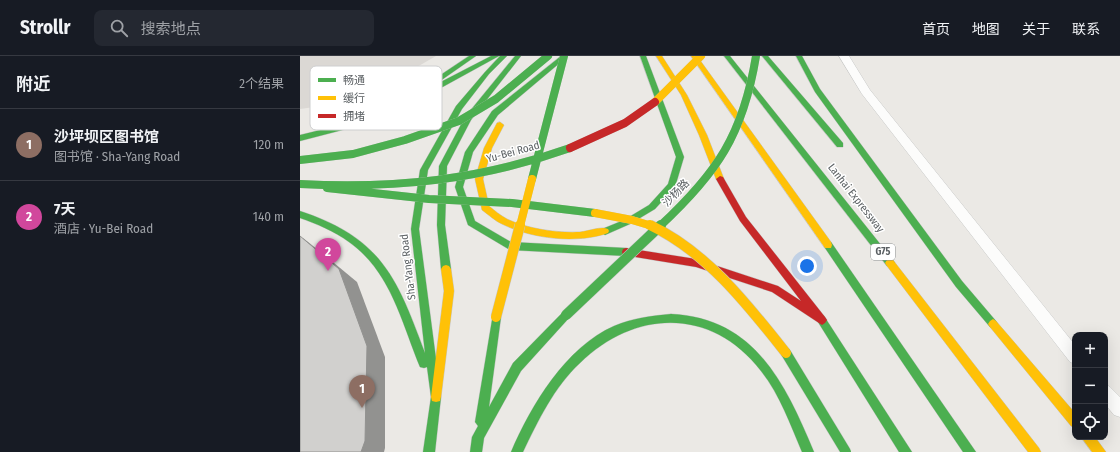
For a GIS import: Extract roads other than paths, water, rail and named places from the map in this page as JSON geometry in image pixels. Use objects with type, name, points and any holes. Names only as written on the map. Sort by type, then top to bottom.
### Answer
[{"type":"main road","points":[[442,77],[473,56]]},
{"type":"main road","points":[[442,87],[496,56]]},
{"type":"main road","name":"Sha-Yang Road","points":[[429,452],[436,397],[416,230],[424,170],[459,108],[487,73],[504,56]]},
{"type":"main road","points":[[436,397],[449,291],[441,226],[443,166],[468,119],[518,56]]},
{"type":"main road","points":[[442,127],[459,121],[496,99],[548,56]]},
{"type":"main road","points":[[564,56],[495,113],[468,152],[459,187],[471,223],[510,246],[620,251],[696,263],[775,289],[822,320]]},
{"type":"main road","points":[[476,452],[496,317],[564,56]]},
{"type":"main road","points":[[574,61],[504,117],[488,148],[479,179],[485,208],[507,223],[560,236],[596,234],[627,222],[652,207],[672,185],[680,157],[643,56]]},
{"type":"main road","points":[[659,56],[684,95],[703,135],[721,181],[744,219],[822,320],[906,452]]},
{"type":"main road","points":[[694,56],[811,220],[970,452]]},
{"type":"main road","name":"Yu-Bei Road","points":[[300,184],[327,188],[383,187],[431,181],[485,172],[563,151],[597,138],[633,119],[680,81],[701,56]]},
{"type":"main road","name":"Lanhai Expressway","points":[[727,56],[850,210],[1035,452]]},
{"type":"main road","name":"沙杨路","points":[[478,437],[516,367],[566,315],[666,221],[708,177],[733,135],[747,103],[756,56]]},
{"type":"main road","points":[[765,56],[847,152]]},
{"type":"main road","points":[[799,56],[817,90],[959,284]]},
{"type":"main road","points":[[300,138],[331,130]]},
{"type":"main road","points":[[300,160],[353,154],[405,140],[433,130]]},
{"type":"main road","points":[[872,182],[1072,418]]},
{"type":"main road","points":[[327,188],[428,199],[512,203],[583,210],[651,225],[691,251],[736,293],[786,354],[846,452]]},
{"type":"main road","points":[[300,214],[312,217],[343,233],[374,256],[393,282],[436,397]]},
{"type":"main road","points":[[517,452],[531,422],[558,379],[589,346],[624,325],[655,318],[686,318],[711,324],[738,340],[757,358],[778,386],[808,452]]},
{"type":"main road","points":[[1090,440],[1100,452]]},
{"type":"lane","points":[[844,56],[866,92],[1072,353]]},
{"type":"lane","points":[[1108,395],[1120,409]]},
{"type":"place","name":"7天","points":[[328,271]]},
{"type":"place","name":"沙坪坝区图书馆","points":[[362,408]]}]
